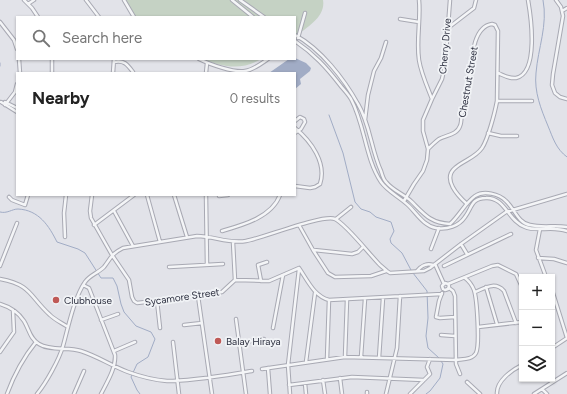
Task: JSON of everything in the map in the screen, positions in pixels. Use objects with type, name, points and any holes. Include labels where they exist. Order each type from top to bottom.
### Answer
[{"type":"street","points":[[24,0],[37,16]]},
{"type":"street","points":[[28,4],[34,0]]},
{"type":"street","points":[[86,0],[99,16]]},
{"type":"street","points":[[124,0],[133,16]]},
{"type":"street","points":[[232,0],[252,16]]},
{"type":"street","points":[[240,0],[263,16]]},
{"type":"street","points":[[419,0],[419,60],[432,99]]},
{"type":"street","name":"Cherry Drive","points":[[404,201],[423,171],[427,160],[428,149],[422,126],[423,120],[442,79],[445,66],[450,0]]},
{"type":"street","points":[[448,28],[474,8],[476,0]]},
{"type":"street","points":[[498,73],[511,78],[521,76],[527,67],[532,42],[532,25],[528,0]]},
{"type":"street","points":[[556,0],[562,11],[562,20],[552,85],[555,92],[560,97],[567,99]]},
{"type":"street","points":[[562,11],[567,8]]},
{"type":"street","points":[[296,40],[305,13]]},
{"type":"street","points":[[400,19],[419,22]]},
{"type":"street","points":[[0,22],[14,40],[16,46]]},
{"type":"street","name":"Chestnut Street","points":[[428,149],[438,139],[456,132],[461,126],[462,110],[469,84],[475,43],[486,26],[492,24],[495,25],[498,31],[497,101],[488,133],[482,148],[475,156],[455,168],[450,178],[454,191],[470,207]]},
{"type":"street","points":[[298,37],[319,53],[346,85],[359,105],[375,157],[385,181],[396,191],[407,197],[430,219],[440,224],[450,224],[458,217],[466,204],[476,195],[484,193],[494,194],[506,201],[512,210],[528,225],[567,227]]},
{"type":"street","points":[[296,42],[317,57],[334,76],[350,98],[361,123],[367,147],[381,181],[388,190],[404,201],[421,220],[435,228],[450,228],[457,225],[465,217],[475,200],[493,198],[501,203],[506,212],[516,222],[526,228],[567,231]]},
{"type":"street","points":[[365,121],[368,95],[374,71],[381,58],[386,42]]},
{"type":"street","points":[[19,60],[20,72]]},
{"type":"street","points":[[52,60],[52,72]]},
{"type":"street","points":[[113,72],[114,60],[124,62],[132,72]]},
{"type":"street","points":[[201,60],[207,63],[244,72],[260,65],[267,60]]},
{"type":"street","points":[[206,72],[207,63]]},
{"type":"street","points":[[5,104],[15,92],[16,88]]},
{"type":"street","points":[[497,101],[532,101]]},
{"type":"street","points":[[0,102],[16,108]]},
{"type":"street","points":[[5,104],[16,111]]},
{"type":"street","points":[[296,120],[300,117],[304,119],[305,122],[303,127],[296,132]]},
{"type":"street","points":[[361,123],[365,121]]},
{"type":"street","points":[[296,129],[312,144],[320,163],[322,175],[320,184],[316,187],[296,186]]},
{"type":"street","points":[[488,133],[501,136],[516,136]]},
{"type":"street","points":[[37,394],[44,386],[63,348],[68,327],[83,285],[92,275],[103,267],[112,255],[123,248],[187,237],[207,236],[233,242],[253,239],[326,218],[336,219],[343,224],[387,271],[394,273],[424,271],[506,212],[567,194]]},
{"type":"street","points":[[10,197],[12,200],[25,205],[28,196]]},
{"type":"street","points":[[65,237],[64,213],[66,196]]},
{"type":"street","name":"Sycamore Street","points":[[92,196],[90,211],[94,225],[129,280],[134,301],[157,301],[222,292],[235,280]]},
{"type":"street","points":[[94,225],[133,196]]},
{"type":"street","points":[[147,196],[160,242]]},
{"type":"street","points":[[174,196],[187,237]]},
{"type":"street","points":[[206,196],[207,265]]},
{"type":"street","points":[[222,231],[266,214],[279,196]]},
{"type":"street","points":[[336,219],[351,207]]},
{"type":"street","points":[[114,211],[133,246]]},
{"type":"street","points":[[0,266],[17,223]]},
{"type":"street","points":[[299,225],[328,273],[335,277],[371,276],[387,271]]},
{"type":"street","points":[[432,249],[439,228]]},
{"type":"street","points":[[540,229],[536,250],[545,274]]},
{"type":"street","points":[[444,266],[511,234]]},
{"type":"street","points":[[233,242],[235,280],[269,281],[299,268]]},
{"type":"street","points":[[461,244],[467,254]]},
{"type":"street","points":[[314,250],[352,254],[358,252],[363,247]]},
{"type":"street","points":[[538,258],[554,259],[567,263]]},
{"type":"street","points":[[261,281],[258,265],[267,262]]},
{"type":"street","points":[[169,267],[223,264]]},
{"type":"street","points":[[416,271],[429,264],[434,265]]},
{"type":"street","points":[[434,265],[444,284],[442,288],[444,290],[439,301],[436,317],[455,317]]},
{"type":"street","points":[[444,284],[448,284],[486,268],[498,265],[516,274],[519,280]]},
{"type":"street","points":[[299,268],[315,292],[321,298],[329,300],[442,294]]},
{"type":"street","points":[[290,394],[288,365],[299,268]]},
{"type":"street","points":[[273,328],[284,274]]},
{"type":"street","points":[[262,369],[327,359],[361,357],[434,360],[466,359],[475,354],[478,346],[478,327],[474,292],[470,283],[465,278]]},
{"type":"street","points":[[0,279],[18,284],[27,289],[49,314],[68,327]]},
{"type":"street","points":[[448,284],[449,288],[454,293],[456,360],[457,368],[460,374]]},
{"type":"street","points":[[83,285],[89,288],[114,350],[116,360],[101,394]]},
{"type":"street","points":[[474,292],[492,285],[496,285],[504,290],[516,323]]},
{"type":"street","points":[[444,290],[449,288]]},
{"type":"street","points":[[486,288],[497,324]]},
{"type":"street","points":[[306,362],[315,292]]},
{"type":"street","points":[[198,296],[212,394]]},
{"type":"street","points":[[386,394],[397,348],[400,296]]},
{"type":"street","points":[[379,358],[383,298]]},
{"type":"street","points":[[361,357],[365,299]]},
{"type":"street","points":[[327,359],[329,300]]},
{"type":"street","points":[[345,358],[347,300]]},
{"type":"street","points":[[555,300],[567,338],[555,346]]},
{"type":"street","points":[[157,301],[160,328]]},
{"type":"street","points":[[0,304],[8,306],[24,321],[30,336],[36,342],[45,346],[82,351],[127,372],[166,381],[252,371]]},
{"type":"street","points":[[0,352],[14,332],[13,310]]},
{"type":"street","points":[[101,320],[118,314]]},
{"type":"street","points":[[236,319],[246,394]]},
{"type":"street","points":[[478,327],[519,322]]},
{"type":"street","points":[[184,325],[202,323]]},
{"type":"street","points":[[441,335],[455,336]]},
{"type":"street","points":[[239,343],[264,339]]},
{"type":"street","points":[[7,394],[20,364],[36,342]]},
{"type":"street","points":[[114,350],[134,342]]},
{"type":"street","points":[[172,342],[180,394]]},
{"type":"street","points":[[410,394],[430,374],[427,367],[430,359]]},
{"type":"street","points":[[497,394],[496,389],[498,385],[519,366]]},
{"type":"street","points":[[268,368],[270,394]]},
{"type":"street","points":[[74,394],[84,371]]},
{"type":"street","points":[[534,394],[567,373]]},
{"type":"street","points":[[289,385],[340,378],[363,377],[424,380]]},
{"type":"street","points":[[340,378],[342,394]]},
{"type":"street","points":[[323,380],[325,394]]},
{"type":"street","points":[[467,382],[480,394]]},
{"type":"street","points":[[305,383],[306,394]]},
{"type":"street","points":[[542,389],[547,394]]},
{"type":"green space","points":[[126,0],[323,0],[322,12],[319,17],[296,36],[296,16],[134,16]]},
{"type":"green space","points":[[205,60],[259,60],[254,63],[239,66],[225,66]]},
{"type":"water","points":[[296,58],[306,63],[311,68],[310,71],[300,79],[301,84],[296,88],[296,72],[270,72],[288,60],[296,60]]},
{"type":"waterway","points":[[543,0],[544,27],[536,73],[537,94],[553,139],[557,147],[567,157]]},
{"type":"waterway","points":[[329,115],[343,153],[355,202],[361,209],[370,212],[376,217],[391,222],[394,231],[390,239],[391,243],[402,253],[411,270]]},
{"type":"waterway","points":[[0,212],[18,209],[32,212],[47,225],[57,242],[85,253],[101,278],[113,278],[117,286],[124,312],[136,326],[151,332],[155,339],[148,357],[137,364],[131,377],[140,394]]},
{"type":"waterway","points":[[413,273],[427,291],[428,318],[426,336],[428,348],[443,364],[440,378],[426,394]]},
{"type":"place","name":"Clubhouse","points":[[56,300]]},
{"type":"place","name":"Balay Hiraya","points":[[218,341]]}]
